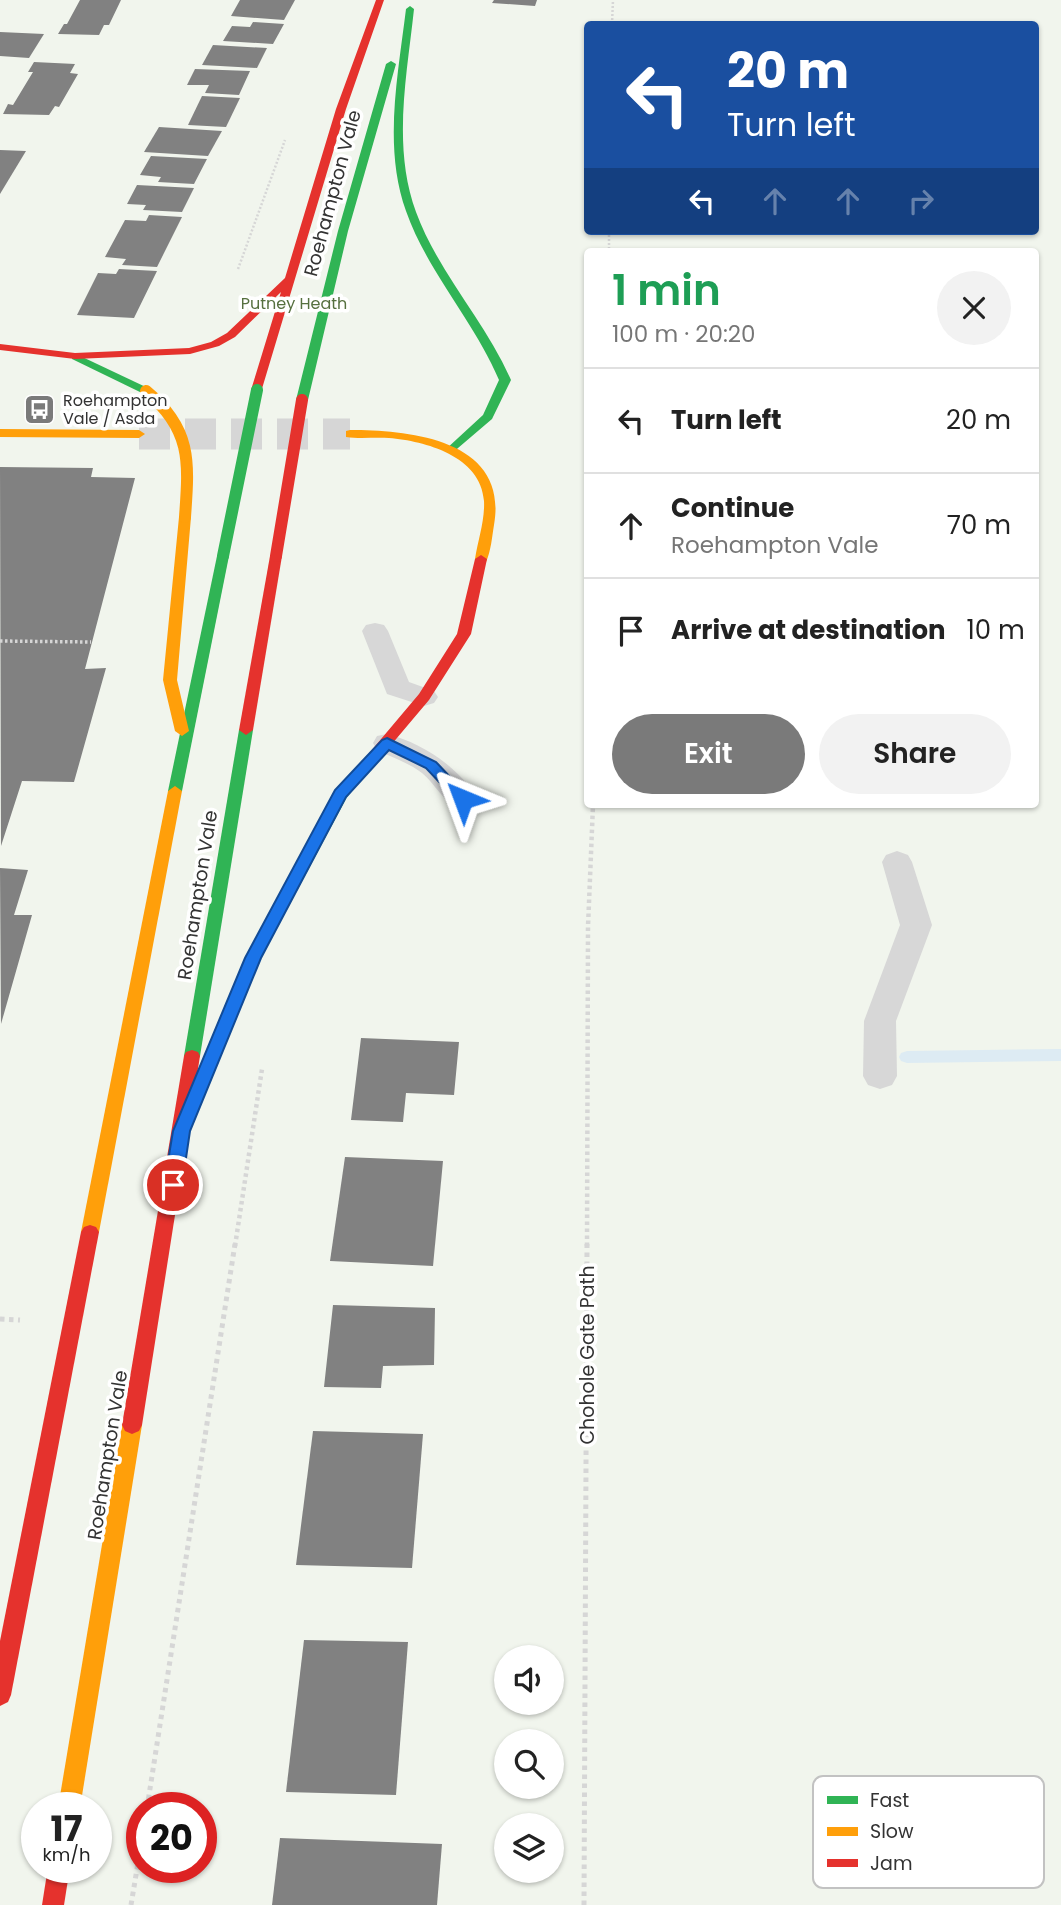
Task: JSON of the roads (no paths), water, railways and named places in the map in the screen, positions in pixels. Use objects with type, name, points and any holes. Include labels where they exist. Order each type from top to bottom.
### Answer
[{"type":"highway","name":"Roehampton Vale","points":[[0,1695],[184,744],[257,390],[341,109],[380,0]]},
{"type":"highway","name":"Roehampton Vale","points":[[72,1792],[182,1131],[215,910],[302,400],[337,248],[366,139],[411,5]]},
{"type":"highway","points":[[411,5],[400,149],[402,182],[410,210],[426,242],[496,351],[505,380],[488,417],[451,450]]},
{"type":"highway","points":[[0,347],[75,356],[121,352],[174,353],[215,344],[231,335],[289,277]]},
{"type":"highway","points":[[75,356],[146,391],[169,409],[181,427],[187,448],[186,517],[170,680],[184,744]]},
{"type":"highway","points":[[0,433],[139,434]]},
{"type":"highway","points":[[182,1131],[253,958],[304,861],[341,794],[424,697],[464,634],[478,580],[491,497],[480,470],[469,459],[451,450],[418,439],[381,433],[350,433]]},
{"type":"highway","points":[[52,1905],[56,1883]]},
{"type":"lane","points":[[376,631],[397,688],[424,697]]},
{"type":"lane","points":[[387,743],[431,765],[463,799]]},
{"type":"lane","points":[[880,1076],[880,1021],[916,925],[897,862]]},
{"type":"waterway","points":[[907,1057],[1061,1055]]},
{"type":"tunnel","points":[[139,434],[350,434]]},
{"type":"place","name":"Roehampton Vale / Asda","points":[[40,409]]},
{"type":"park label","name":"Putney Heath","points":[[294,303]]}]
